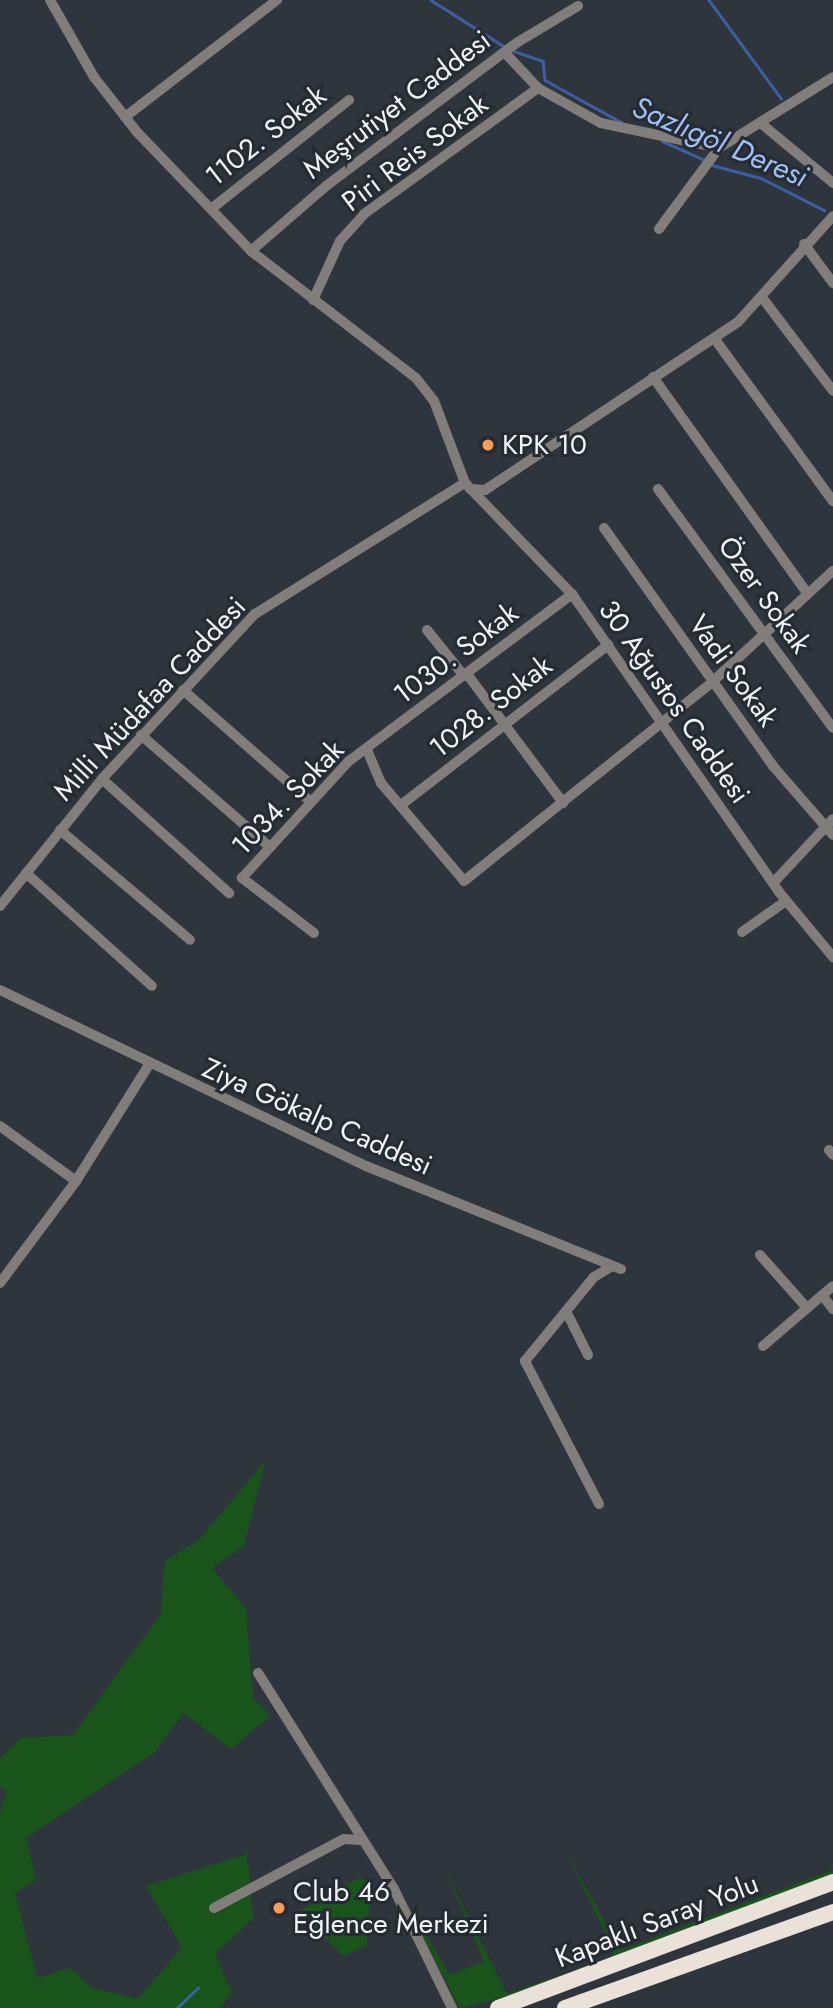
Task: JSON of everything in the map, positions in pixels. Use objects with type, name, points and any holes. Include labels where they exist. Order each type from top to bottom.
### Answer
[{"type":"highway","name":"Kapaklı Saray Yolu","points":[[498,2008],[833,1882]]},
{"type":"highway","name":"Kapaklı Saray Yolu","points":[[565,2008],[833,1912]]},
{"type":"street","points":[[50,0],[125,117],[251,251],[313,300],[367,334],[416,378],[434,401],[467,486]]},
{"type":"street","points":[[125,117],[277,0]]},
{"type":"street","name":"Meşrutiyet Caddesi","points":[[251,251],[326,186],[505,53],[578,6]]},
{"type":"street","points":[[505,53],[538,88],[601,122],[719,148]]},
{"type":"street","points":[[659,229],[719,148],[763,125],[833,77]]},
{"type":"street","name":"Piri Reis Sokak","points":[[313,300],[340,241],[364,214],[538,88]]},
{"type":"street","name":"1102. Sokak","points":[[211,209],[349,100]]},
{"type":"street","points":[[763,125],[833,183]]},
{"type":"street","name":"Milli Müdafaa Caddesi","points":[[0,906],[102,779],[255,614],[467,486],[485,490],[714,338],[764,300],[804,244],[833,216]]},
{"type":"street","points":[[804,244],[833,283]]},
{"type":"street","points":[[764,300],[833,391]]},
{"type":"street","points":[[714,338],[833,501]]},
{"type":"street","points":[[653,377],[807,593]]},
{"type":"street","name":"30 Ağustos Caddesi","points":[[467,486],[572,594],[786,901],[833,957]]},
{"type":"street","name":"Özer Sokak","points":[[658,489],[833,728]]},
{"type":"street","name":"Vadi Sokak","points":[[604,528],[712,683],[830,827]]},
{"type":"street","points":[[367,750],[382,783],[464,881],[712,683],[833,571]]},
{"type":"street","name":"1030. Sokak","points":[[367,750],[572,594]]},
{"type":"street","points":[[427,631],[505,723],[563,803]]},
{"type":"street","name":"1028. Sokak","points":[[401,805],[608,645]]},
{"type":"street","points":[[183,690],[310,801]]},
{"type":"street","points":[[141,735],[270,847]]},
{"type":"street","name":"1034. Sokak","points":[[314,933],[242,878],[310,801],[367,750]]},
{"type":"street","points":[[102,779],[229,893]]},
{"type":"street","points":[[775,882],[830,827]]},
{"type":"street","points":[[60,830],[190,940]]},
{"type":"street","points":[[26,873],[152,986]]},
{"type":"street","points":[[742,932],[786,901]]},
{"type":"street","name":"Ziya Gökalp Caddesi","points":[[0,990],[148,1066],[403,1182],[617,1268],[594,1277],[567,1313]]},
{"type":"street","points":[[0,1283],[76,1181],[148,1066]]},
{"type":"street","points":[[0,1126],[76,1181]]},
{"type":"street","points":[[760,1255],[807,1308]]},
{"type":"street","points":[[764,1346],[833,1286]]},
{"type":"street","points":[[821,1295],[833,1309]]},
{"type":"street","points":[[588,1355],[567,1313],[525,1362],[599,1504]]},
{"type":"street","points":[[258,1673],[393,1887],[452,2008]]},
{"type":"street","points":[[214,1908],[344,1839],[361,1840]]},
{"type":"green space","points":[[265,1461],[244,1546],[212,1568],[246,1609],[253,1698],[270,1715],[232,1749],[183,1713],[155,1752],[26,1838],[36,1880],[15,1893],[37,1978],[70,1968],[92,1988],[138,1999],[182,1947],[146,1886],[247,1854],[253,1918],[215,1954],[232,1993],[220,2008],[0,2008],[0,1812],[7,1791],[0,1788],[0,1759],[20,1738],[73,1735],[161,1614],[165,1561],[199,1540]]},
{"type":"green space","points":[[563,1847],[621,1950],[833,1870],[833,1879],[534,1989],[460,2008],[398,1889],[450,1975],[484,1961],[444,1868],[507,1994],[610,1958],[614,1950]]},
{"type":"green space","points":[[358,1878],[371,1882],[367,1945],[344,1956],[297,1912]]},
{"type":"waterway","name":"Sazlıgöl Deresi","points":[[431,0],[505,47]]},
{"type":"waterway","points":[[709,0],[781,98]]},
{"type":"waterway","name":"Sazlıgöl Deresi","points":[[514,51],[543,61],[545,80],[621,122]]},
{"type":"waterway","name":"Sazlıgöl Deresi","points":[[662,141],[707,161]]},
{"type":"waterway","name":"Sazlıgöl Deresi","points":[[712,165],[761,178],[824,210]]},
{"type":"waterway","points":[[177,2008],[198,1988]]},
{"type":"place","name":"KPK 10","points":[[488,445]]},
{"type":"place","name":"Club 46 Eğlence Merkezi","points":[[279,1908]]}]
